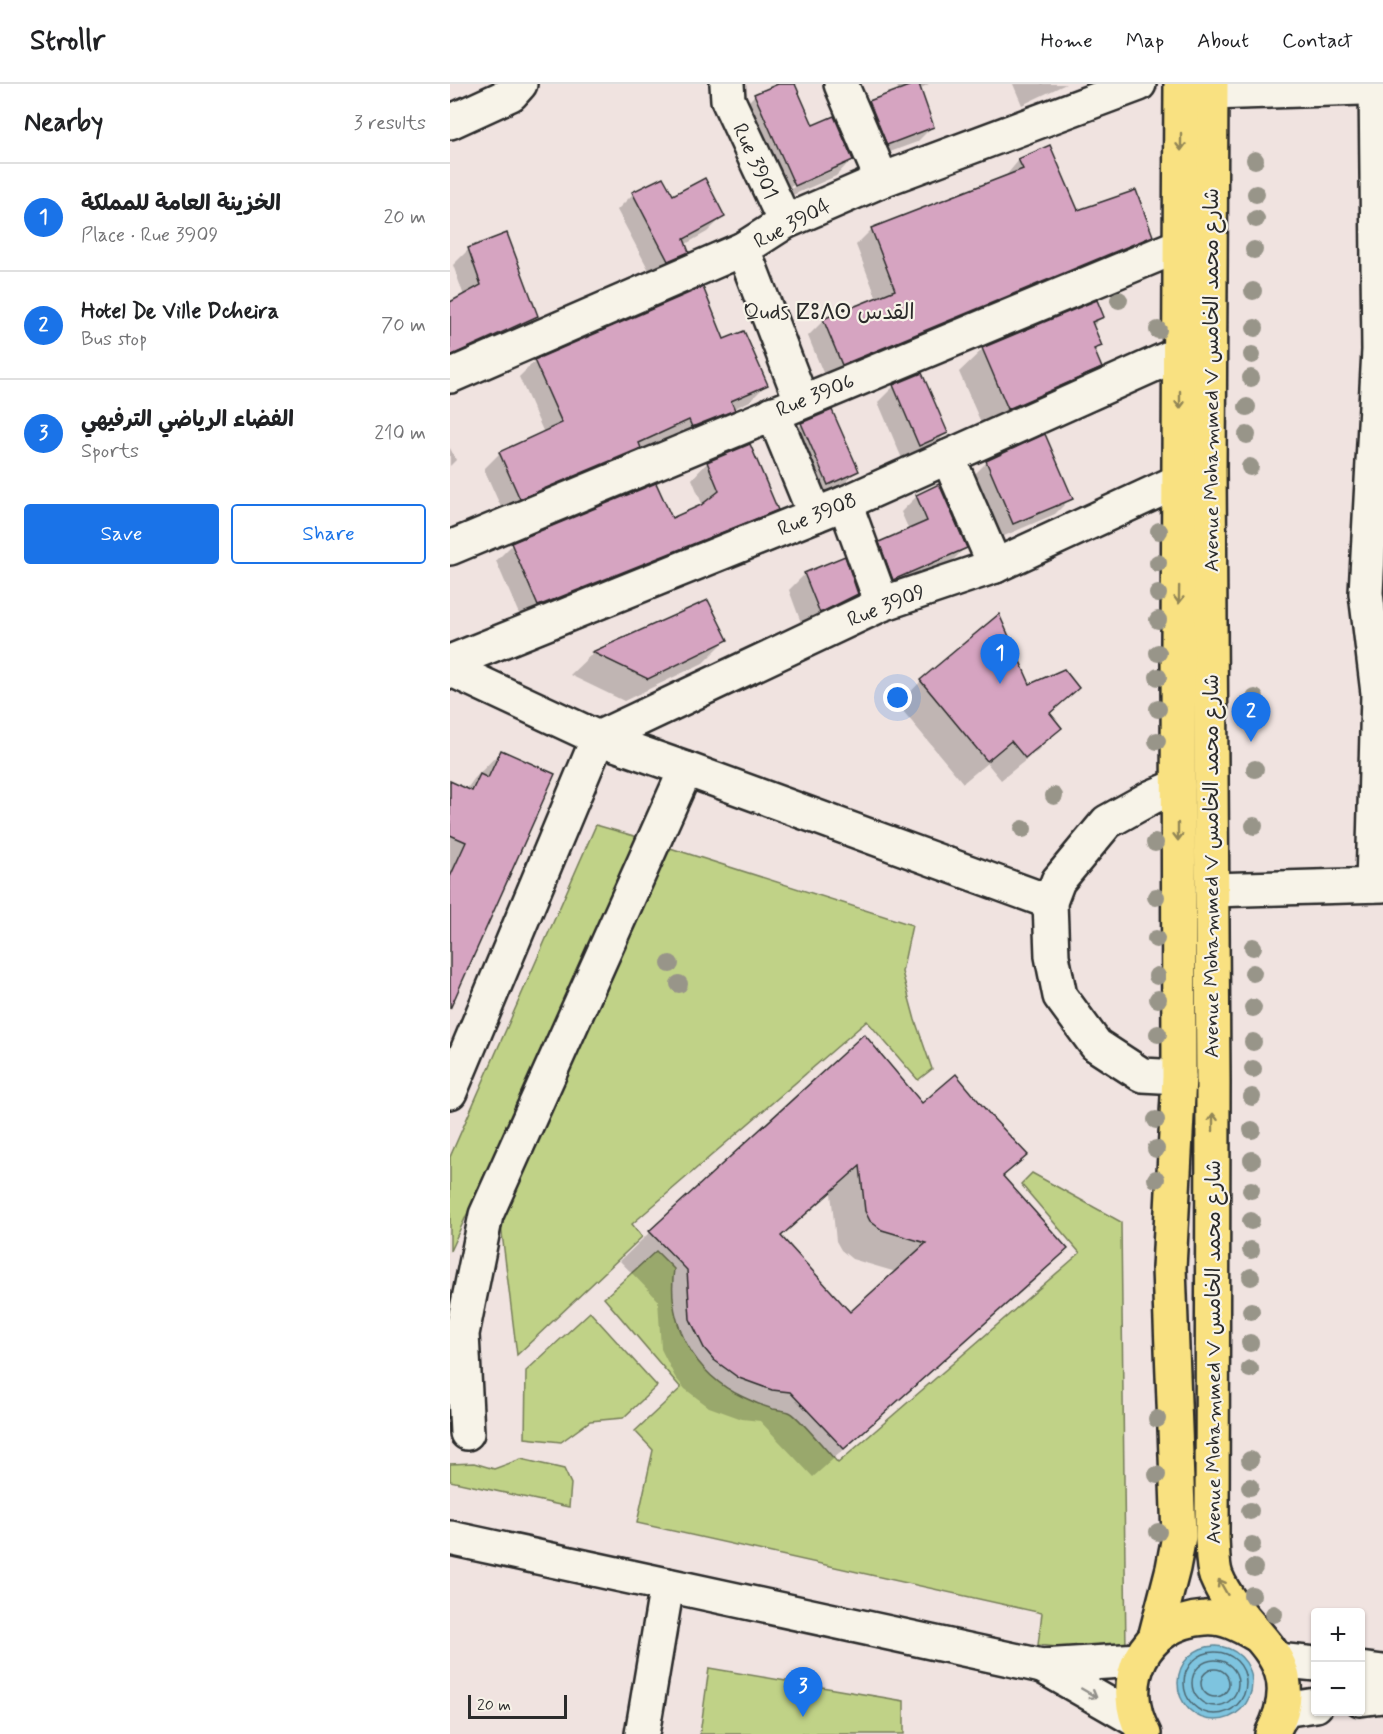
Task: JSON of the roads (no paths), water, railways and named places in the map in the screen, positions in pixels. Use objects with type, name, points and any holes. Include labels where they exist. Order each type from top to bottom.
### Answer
[{"type":"main road","name":"Avenue Mohammed V شارع محمد الخامس","points":[[1140,1727],[1133,1708],[1132,1684],[1147,1649],[1173,1568],[1179,1536],[1169,1268],[1179,1077],[1180,245],[1201,87]]},
{"type":"main road","name":"Avenue Mohammed V شارع محمد الخامس","points":[[1201,87],[1209,470],[1212,890],[1212,1539],[1216,1574],[1227,1594],[1267,1647]]},
{"type":"main road","points":[[1147,1649],[1178,1623],[1206,1617],[1233,1621],[1267,1647],[1284,1688],[1284,1702],[1276,1725]]},
{"type":"street","points":[[450,122],[512,94],[520,84]]},
{"type":"street","points":[[841,84],[882,180]]},
{"type":"street","name":"Rue 3904","points":[[450,376],[743,249],[785,222],[882,180],[1139,84]]},
{"type":"street","points":[[1201,87],[1362,88],[1376,84],[1379,350],[1366,593],[1378,693],[1380,741],[1378,885],[1212,890]]},
{"type":"street","name":"Rue 3901","points":[[727,92],[785,222]]},
{"type":"street","name":"Rue 3906","points":[[450,548],[787,406],[1180,245]]},
{"type":"street","points":[[743,249],[815,515]]},
{"type":"street","name":"Rue 3908","points":[[450,662],[845,503],[1180,354]]},
{"type":"street","points":[[948,457],[995,566]]},
{"type":"street","name":"Rue 3909","points":[[598,738],[882,604],[995,566],[1179,481]]},
{"type":"street","points":[[845,503],[882,604]]},
{"type":"street","points":[[450,669],[598,738],[1050,902]]},
{"type":"street","points":[[450,1092],[598,738]]},
{"type":"street","points":[[467,1433],[462,1334],[486,1215],[687,769]]},
{"type":"street","points":[[1178,786],[1152,796],[1107,822],[1058,881],[1050,902],[1052,956],[1060,996],[1090,1037],[1096,1045],[1142,1075],[1179,1077]]},
{"type":"street","points":[[450,1538],[1042,1666],[1140,1727]]},
{"type":"street","points":[[642,1734],[667,1585]]},
{"type":"street","points":[[1267,1647],[1311,1662]]},
{"type":"street","points":[[1042,1666],[1147,1649]]},
{"type":"street","points":[[1365,1670],[1383,1672]]},
{"type":"street","points":[[1365,1698],[1383,1696]]},
{"type":"street","points":[[1276,1725],[1283,1710],[1311,1706]]},
{"type":"water","points":[[1215,1646],[1229,1649],[1241,1657],[1249,1669],[1252,1683],[1249,1697],[1241,1709],[1229,1717],[1215,1720],[1201,1717],[1189,1709],[1181,1697],[1178,1683],[1181,1669],[1189,1657],[1201,1649]]},
{"type":"place","name":"الخزينة العامة للمملكة","points":[[1000,684]]},
{"type":"place","name":"Hotel De Ville Dcheira","points":[[1251,742]]},
{"type":"place","name":"الفضاء الرياضي الترفيهي","points":[[803,1717]]},
{"type":"district","name":"Quds ⵇⵓⴷⵙ القدس","points":[[829,311]]}]
